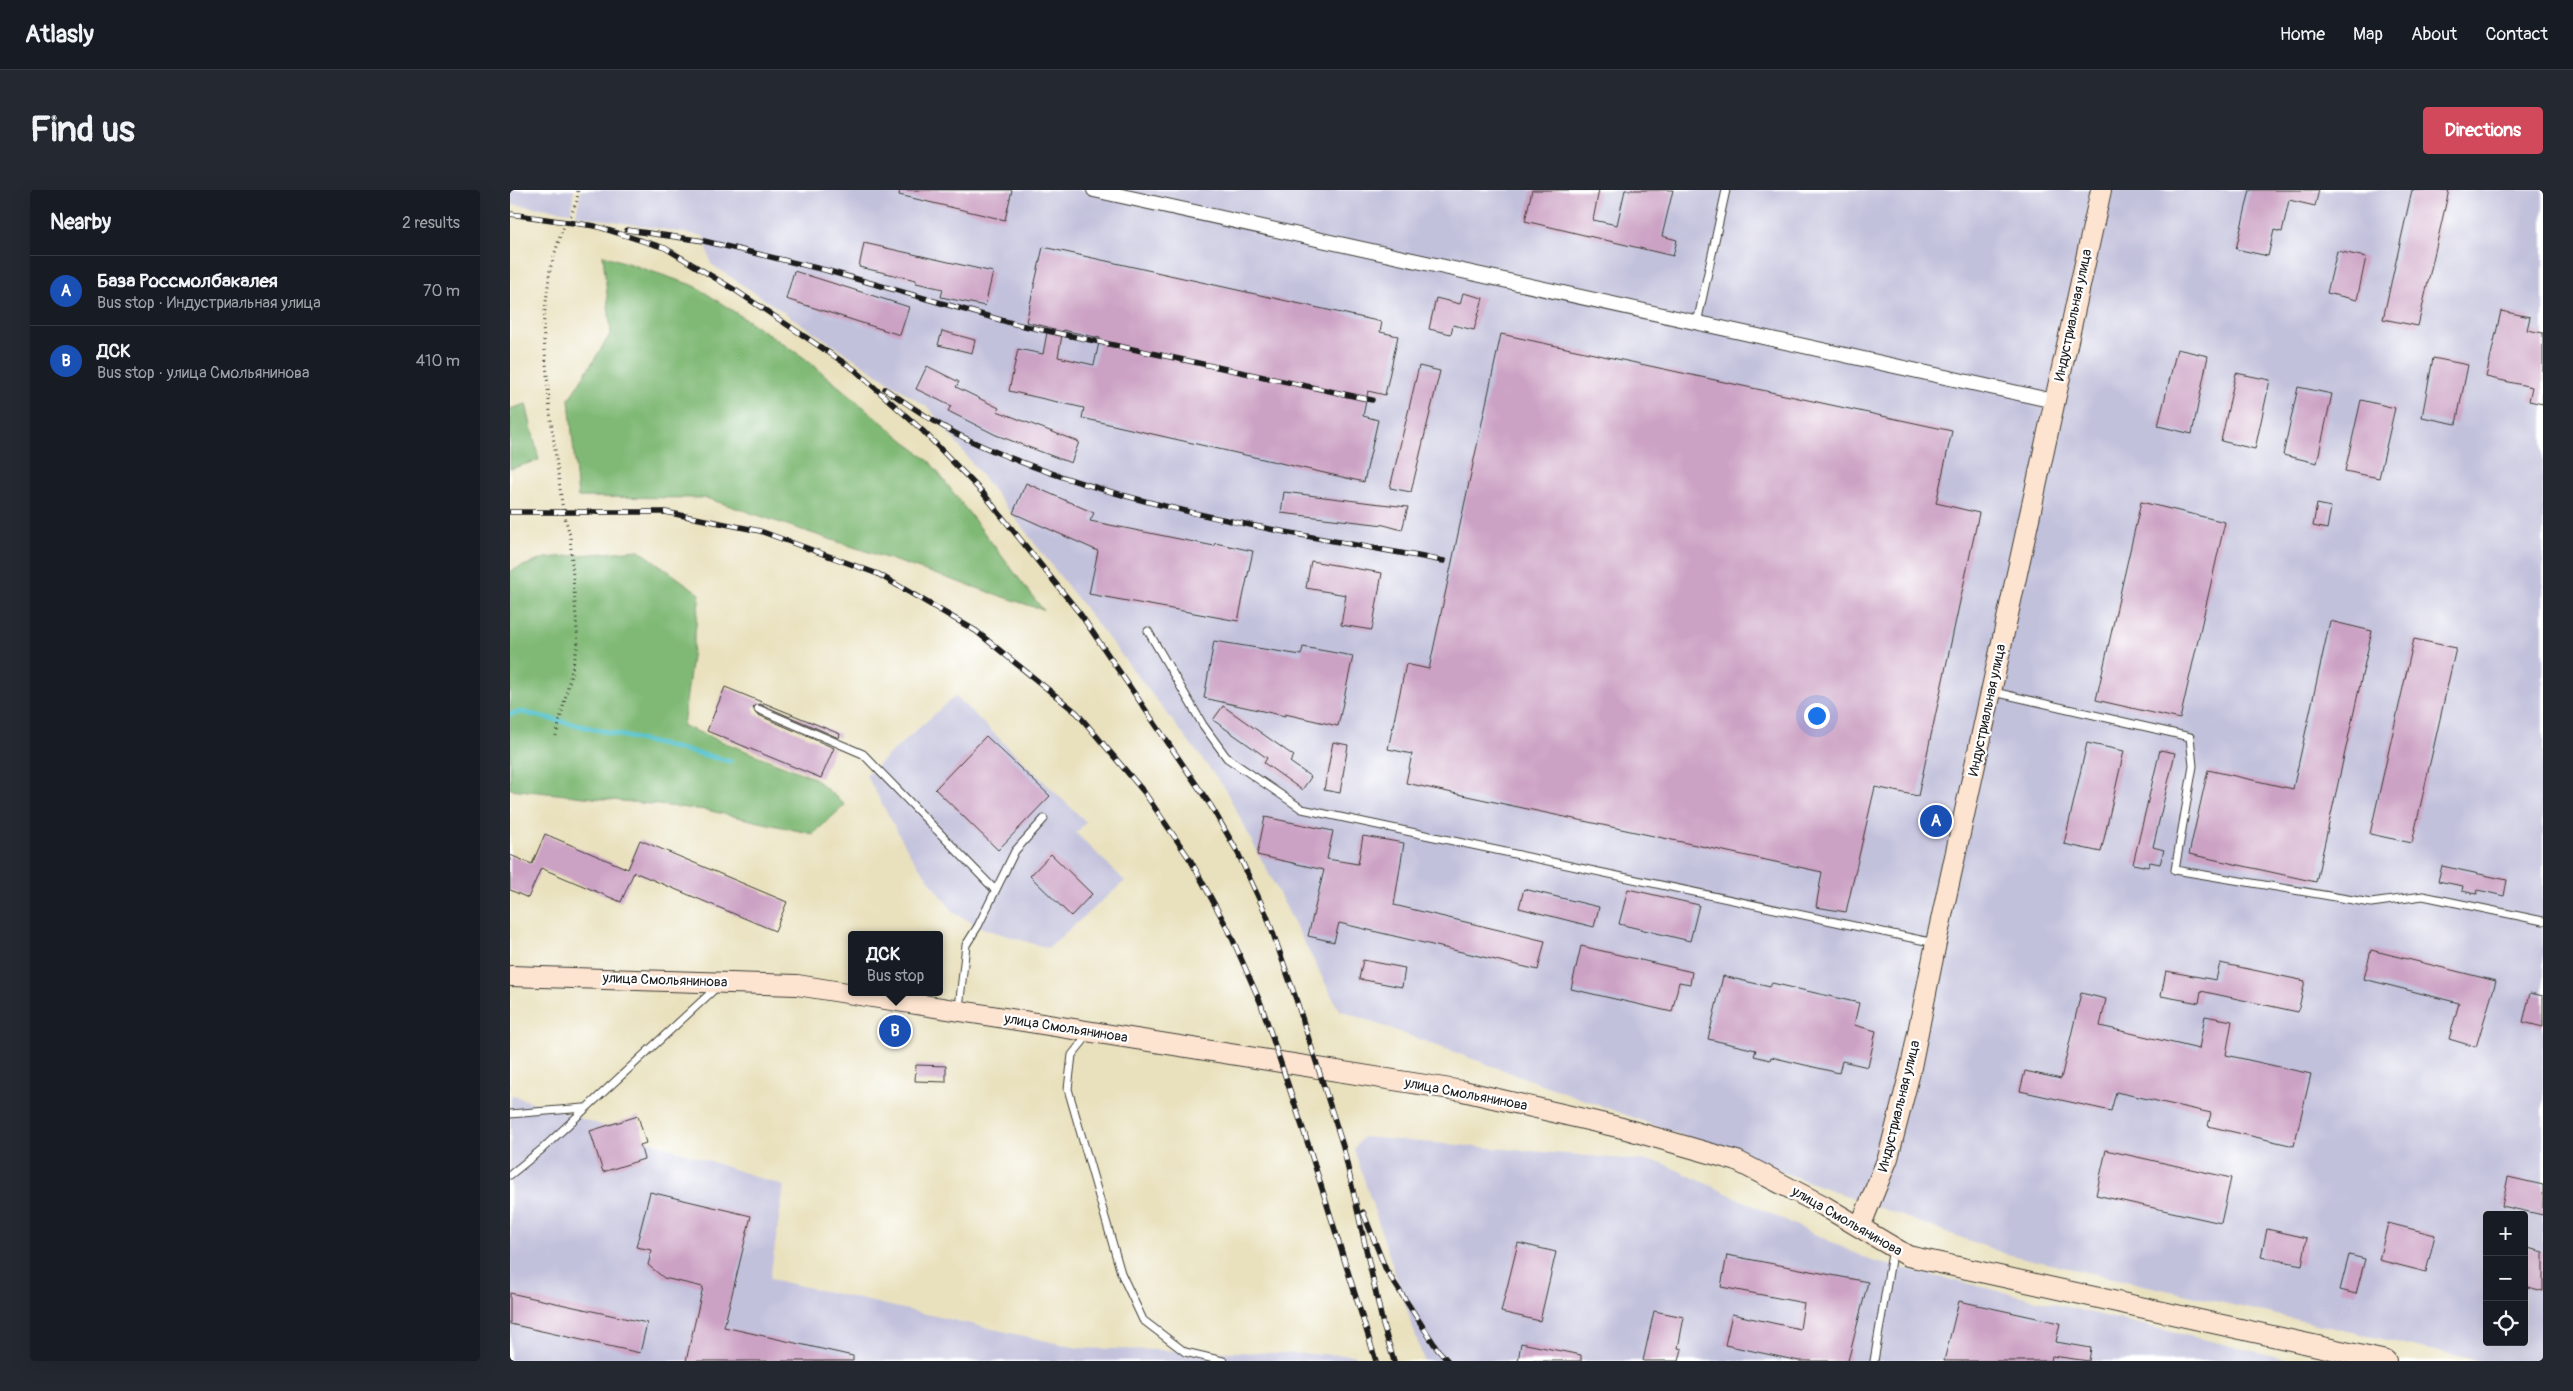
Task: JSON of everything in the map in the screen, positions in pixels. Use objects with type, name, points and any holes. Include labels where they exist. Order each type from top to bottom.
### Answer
[{"type":"street","points":[[1094,190],[2054,402]]},
{"type":"street","name":"Индустриальная улица","points":[[1860,1227],[1888,1158],[1910,1072],[1936,943],[2101,190]]},
{"type":"street","name":"улица Смольянинова","points":[[510,976],[797,985],[848,993]]},
{"type":"street","name":"улица Смольянинова","points":[[866,996],[1463,1091],[1622,1128],[1737,1161],[1860,1227],[1908,1256],[2386,1361]]},
{"type":"lane","points":[[1698,323],[1726,190]]},
{"type":"lane","points":[[1148,631],[1203,725],[1227,758],[1302,809],[1936,943]]},
{"type":"lane","points":[[1991,691],[2190,737],[2193,766],[2175,870],[2371,903],[2423,896],[2543,922]]},
{"type":"lane","points":[[758,709],[864,754],[995,890]]},
{"type":"lane","points":[[959,1011],[966,945],[1015,851],[1044,819]]},
{"type":"lane","points":[[510,1175],[541,1150],[584,1108],[723,982]]},
{"type":"lane","points":[[1090,1032],[1072,1055],[1068,1089],[1121,1273],[1143,1320],[1186,1352],[1223,1361]]},
{"type":"lane","points":[[510,1114],[584,1108]]},
{"type":"lane","points":[[1874,1361],[1893,1248]]},
{"type":"path","points":[[556,736],[578,645],[570,535],[563,511],[543,327],[550,269],[562,230],[568,222],[577,201],[578,190]]},
{"type":"shaded area","points":[[510,190],[574,190],[571,212],[510,204]]},
{"type":"shaded area","points":[[581,190],[2543,190],[2543,1361],[2480,1361],[2006,1254],[1339,1010],[1224,787],[930,409],[711,264],[704,236],[576,215]]},
{"type":"shaded area","points":[[955,696],[1086,822],[1076,833],[1125,881],[1048,948],[985,929],[954,913],[911,856],[866,775]]},
{"type":"shaded area","points":[[511,1095],[784,1186],[770,1279],[1078,1348],[1355,1355],[1357,1361],[510,1361]]},
{"type":"shaded area","points":[[1363,1137],[1660,1162],[1872,1261],[2295,1361],[1424,1361],[1354,1149]]},
{"type":"green space","points":[[603,255],[695,286],[803,357],[930,462],[1043,610],[706,498],[578,497],[569,399],[611,333]]},
{"type":"green space","points":[[526,404],[539,460],[510,469],[510,409]]},
{"type":"green space","points":[[639,550],[700,594],[683,726],[814,778],[845,805],[813,834],[706,810],[510,789],[510,571],[545,558]]},
{"type":"building","points":[[900,190],[1012,190],[1005,220],[899,195]]},
{"type":"building","points":[[1532,190],[1599,190],[1593,220],[1617,225],[1625,190],[1673,190],[1662,236],[1677,240],[1673,256],[1525,221]]},
{"type":"building","points":[[2250,190],[2319,190],[2315,206],[2289,200],[2282,232],[2274,230],[2268,256],[2236,249]]},
{"type":"building","points":[[2412,190],[2449,190],[2418,326],[2383,319]]},
{"type":"building","points":[[864,243],[993,272],[985,306],[941,297],[943,289],[916,283],[916,280],[859,267]]},
{"type":"building","points":[[1043,247],[1382,322],[1380,332],[1398,336],[1385,395],[1368,391],[1363,416],[1378,420],[1364,482],[1082,418],[1084,408],[1009,391],[1018,349],[1043,354],[1048,327],[1026,322]],"holes":[[[1063,330],[1100,338],[1094,365],[1058,357]]]},
{"type":"building","points":[[2337,251],[2366,257],[2357,300],[2327,293]]},
{"type":"building","points":[[794,271],[909,307],[900,335],[786,299]]},
{"type":"building","points":[[1463,293],[1483,298],[1474,330],[1453,325],[1451,334],[1429,329],[1436,298],[1460,304]]},
{"type":"building","points":[[2501,311],[2530,317],[2527,330],[2543,333],[2543,404],[2529,401],[2532,387],[2486,377]]},
{"type":"building","points":[[942,331],[975,340],[972,353],[938,345]]},
{"type":"building","points":[[1501,334],[1952,431],[1936,503],[1979,513],[1918,796],[1875,787],[1846,912],[1816,907],[1822,872],[1406,783],[1412,754],[1388,749],[1406,664],[1429,669]]},
{"type":"building","points":[[2177,349],[2208,356],[2192,434],[2158,426]]},
{"type":"building","points":[[2433,358],[2468,365],[2456,424],[2422,417]]},
{"type":"building","points":[[927,366],[959,382],[956,387],[999,408],[997,411],[1079,442],[1071,463],[996,435],[948,411],[951,406],[916,389]]},
{"type":"building","points":[[1419,366],[1440,371],[1411,492],[1390,488]]},
{"type":"building","points":[[2236,373],[2270,380],[2255,449],[2221,441]]},
{"type":"building","points":[[2298,387],[2332,394],[2317,463],[2283,455]]},
{"type":"building","points":[[2361,400],[2395,408],[2379,478],[2345,471]]},
{"type":"building","points":[[1026,483],[1094,513],[1090,521],[1214,546],[1215,543],[1253,551],[1238,621],[1089,594],[1098,551],[1013,513]]},
{"type":"building","points":[[1284,492],[1408,507],[1402,530],[1384,525],[1281,513]]},
{"type":"building","points":[[2141,502],[2225,522],[2180,719],[2096,700]]},
{"type":"building","points":[[2317,504],[2331,507],[2327,529],[2313,526]]},
{"type":"building","points":[[1311,561],[1382,573],[1372,630],[1341,625],[1346,595],[1306,588]]},
{"type":"building","points":[[2330,621],[2372,631],[2316,882],[2189,854],[2208,770],[2293,789]]},
{"type":"building","points":[[2414,639],[2456,648],[2412,843],[2370,834]]},
{"type":"building","points":[[1214,641],[1301,655],[1303,647],[1353,656],[1338,726],[1204,698]]},
{"type":"building","points":[[725,687],[840,734],[839,738],[760,704],[753,707],[756,714],[834,748],[821,778],[707,731]]},
{"type":"building","points":[[1223,706],[1294,756],[1290,762],[1311,777],[1302,790],[1264,763],[1267,758],[1213,720]]},
{"type":"building","points":[[986,736],[1050,796],[998,850],[935,789]]},
{"type":"building","points":[[1333,742],[1348,745],[1340,793],[1324,790]]},
{"type":"building","points":[[2087,743],[2124,751],[2101,852],[2064,844]]},
{"type":"building","points":[[2160,750],[2175,753],[2153,847],[2164,850],[2160,864],[2150,862],[2148,867],[2133,864]]},
{"type":"building","points":[[1265,817],[1333,831],[1327,859],[1358,864],[1363,836],[1404,843],[1394,905],[1545,941],[1538,970],[1339,923],[1334,942],[1308,936],[1324,870],[1257,855]]},
{"type":"building","points":[[545,834],[628,869],[640,840],[787,902],[775,931],[634,872],[621,902],[541,868],[528,898],[510,890],[510,855],[532,864]]},
{"type":"building","points":[[1051,854],[1092,894],[1071,916],[1030,876]]},
{"type":"building","points":[[2442,866],[2507,880],[2504,896],[2478,890],[2477,894],[2462,891],[2463,886],[2438,881]]},
{"type":"building","points":[[1524,889],[1599,907],[1594,927],[1519,908]]},
{"type":"building","points":[[1628,889],[1699,905],[1690,941],[1619,924]]},
{"type":"building","points":[[1581,946],[1692,972],[1690,984],[1679,982],[1672,1012],[1571,989]]},
{"type":"building","points":[[2371,950],[2496,981],[2476,1047],[2449,1039],[2459,1003],[2364,979]]},
{"type":"building","points":[[1363,960],[1405,968],[1402,987],[1359,979]]},
{"type":"building","points":[[2220,963],[2305,981],[2298,1012],[2201,991],[2199,1003],[2161,996],[2166,971],[2216,980]]},
{"type":"building","points":[[1723,976],[1770,987],[1772,983],[1859,1003],[1854,1025],[1876,1031],[1868,1067],[1842,1061],[1839,1073],[1771,1057],[1770,1060],[1754,1056],[1756,1050],[1708,1039]]},
{"type":"building","points":[[2081,993],[2106,999],[2100,1026],[2199,1049],[2205,1016],[2232,1021],[2226,1055],[2311,1074],[2294,1146],[2208,1126],[2211,1113],[2116,1092],[2111,1111],[2020,1091],[2025,1071],[2061,1079]]},
{"type":"building","points":[[2530,993],[2543,996],[2543,1027],[2523,1022]]},
{"type":"building","points":[[916,1065],[946,1066],[946,1082],[915,1081]]},
{"type":"building","points":[[638,1116],[646,1143],[640,1145],[644,1159],[603,1172],[590,1131]]},
{"type":"building","points":[[2106,1150],[2231,1178],[2221,1223],[2096,1195]]},
{"type":"building","points":[[2508,1177],[2543,1185],[2543,1215],[2502,1206]]},
{"type":"building","points":[[650,1192],[751,1216],[724,1327],[853,1356],[853,1361],[686,1361],[703,1287],[664,1278],[648,1265],[652,1250],[636,1247]]},
{"type":"building","points":[[2388,1223],[2435,1235],[2426,1272],[2379,1260]]},
{"type":"building","points":[[2267,1229],[2307,1238],[2302,1265],[2261,1257]]},
{"type":"building","points":[[1518,1243],[1556,1252],[1540,1321],[1501,1312]]},
{"type":"building","points":[[2528,1248],[2543,1252],[2543,1291],[2528,1287]]},
{"type":"building","points":[[1727,1255],[1868,1282],[1848,1361],[1799,1361],[1725,1345],[1732,1314],[1800,1329],[1804,1303],[1721,1287]]},
{"type":"building","points":[[2349,1255],[2365,1259],[2356,1294],[2340,1290]]},
{"type":"building","points":[[510,1293],[647,1323],[640,1353],[510,1324]]},
{"type":"building","points":[[1959,1301],[2060,1323],[2056,1342],[2091,1348],[2089,1361],[2052,1356],[2051,1361],[1944,1361]]},
{"type":"building","points":[[1654,1311],[1684,1317],[1678,1348],[1682,1349],[1679,1361],[1643,1361]]},
{"type":"building","points":[[1521,1343],[1581,1355],[1581,1361],[1518,1361]]},
{"type":"waterway","points":[[510,714],[522,712],[730,761]]},
{"type":"railway","points":[[510,214],[595,226],[665,248],[735,290],[855,370],[923,431],[983,493],[1081,615],[1211,806],[1237,851],[1267,916],[1343,1146],[1383,1325],[1394,1361]]},
{"type":"railway","points":[[627,230],[704,241],[825,270],[1015,324],[1372,400]]},
{"type":"railway","points":[[885,389],[958,435],[1024,463],[1082,483],[1202,515],[1444,561]]},
{"type":"railway","points":[[510,512],[665,512],[760,531],[878,574],[976,631],[1077,713],[1144,792],[1191,861],[1229,931],[1261,1004],[1308,1144],[1376,1361]]},
{"type":"railway","points":[[1363,1212],[1386,1270],[1438,1350],[1448,1361]]},
{"type":"place","name":"База Россмолбакалея","points":[[1936,821]]},
{"type":"place","name":"ДСК","points":[[895,1031]]}]
